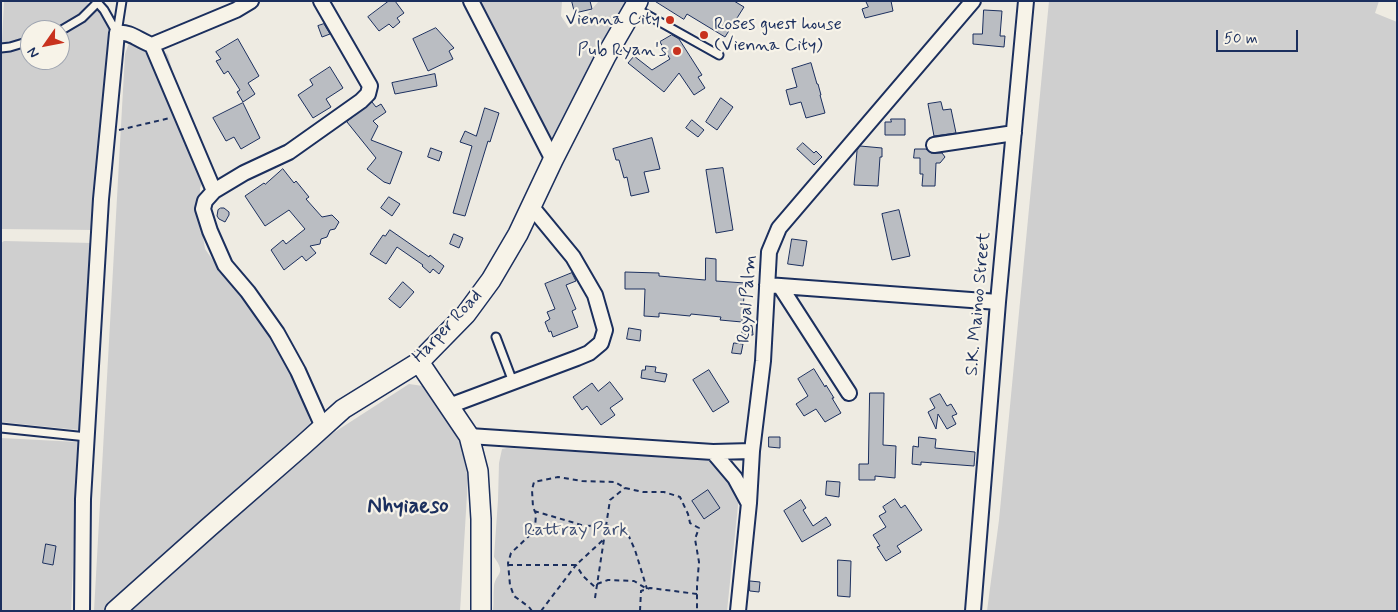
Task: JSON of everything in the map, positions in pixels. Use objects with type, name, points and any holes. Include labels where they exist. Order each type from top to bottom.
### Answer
[{"type":"main road","name":"Harper Road","points":[[116,611],[200,534],[343,409],[419,362],[466,314],[491,280],[518,234],[552,160],[606,56],[636,5]]},
{"type":"main road","points":[[419,362],[469,436],[478,471],[481,519],[480,611]]},
{"type":"street","points":[[82,611],[83,500],[101,199],[116,34],[128,33],[144,42],[152,44],[236,10],[251,1]]},
{"type":"street","points":[[321,1],[370,86],[368,94],[361,102],[289,152],[244,173],[214,191],[204,201],[203,209],[210,231],[225,265],[248,292],[277,333],[298,371],[324,427]]},
{"type":"street","points":[[471,1],[552,160]]},
{"type":"street","name":"Royal Palm","points":[[738,611],[752,452],[774,285],[769,252],[779,228],[973,1]]},
{"type":"street","name":"S.K. Mainoo Street","points":[[973,611],[998,302],[1026,1]]},
{"type":"street","points":[[152,44],[214,191]]},
{"type":"street","points":[[934,145],[1014,133]]},
{"type":"street","points":[[449,406],[589,353],[601,343],[605,330],[595,295],[573,257],[531,206]]},
{"type":"street","points":[[774,285],[998,302]]},
{"type":"street","points":[[774,285],[850,393]]},
{"type":"street","points":[[469,436],[713,452],[752,452]]},
{"type":"street","points":[[713,452],[735,478],[749,503]]},
{"type":"lane","points":[[116,34],[122,1]]},
{"type":"lane","points":[[70,25],[82,18],[97,2],[104,10],[116,34]]},
{"type":"lane","points":[[636,5],[719,55]]},
{"type":"lane","points":[[1,48],[20,44]]},
{"type":"lane","points":[[496,337],[513,382]]},
{"type":"lane","points":[[1,428],[87,437]]},
{"type":"path","points":[[108,132],[182,115]]},
{"type":"path","points":[[532,611],[514,596],[510,585],[508,565],[511,553],[535,528],[536,514],[533,507],[532,490],[534,482],[558,477],[582,481],[615,482],[625,488],[643,492],[664,492],[680,497],[688,514],[690,524],[699,528],[695,539],[699,562],[697,611]]},
{"type":"path","points":[[595,598],[610,500],[625,488]]},
{"type":"path","points":[[534,510],[585,526],[606,525],[627,532],[635,550],[647,589]]},
{"type":"path","points":[[542,611],[576,565],[604,538]]},
{"type":"path","points":[[508,565],[576,565]]},
{"type":"path","points":[[576,565],[582,576],[597,588]]},
{"type":"path","points":[[597,584],[608,580],[634,581],[647,589]]},
{"type":"path","points":[[640,611],[640,591],[650,588],[697,594]]},
{"type":"green space","points":[[4,1],[85,1],[100,13],[113,41],[95,230],[1,229],[1,62]]},
{"type":"green space","points":[[481,1],[562,1],[561,16],[569,28],[585,17],[599,1],[631,1],[551,142]]},
{"type":"green space","points":[[1049,1],[1379,1],[1375,13],[1397,22],[1397,611],[987,611],[999,520]]},
{"type":"green space","points":[[130,40],[154,41],[168,55],[185,117],[207,173],[200,188],[200,217],[205,249],[224,276],[260,318],[283,355],[296,381],[312,427],[106,611],[94,611],[125,54]]},
{"type":"green space","points":[[4,241],[93,243],[79,430],[1,422],[1,243]]},
{"type":"green space","points":[[409,384],[423,386],[432,393],[452,424],[461,447],[468,478],[460,611],[131,611],[327,437]]},
{"type":"green space","points":[[1,438],[78,442],[71,611],[1,611]]},
{"type":"green space","name":"Rattray Park","points":[[502,449],[709,459],[739,496],[727,611],[493,611],[494,586],[500,573],[500,567],[494,557],[499,463]]},
{"type":"building","points":[[389,1],[395,1],[404,13],[397,18],[400,22],[393,28],[389,24],[379,31],[368,17]]},
{"type":"building","points":[[572,1],[590,1],[592,9],[575,13]]},
{"type":"building","points":[[655,1],[734,1],[744,7],[725,37],[687,14],[684,19]]},
{"type":"building","points":[[866,1],[891,1],[893,11],[865,18],[862,9],[868,7]]},
{"type":"building","points":[[984,10],[1002,11],[1000,36],[1005,36],[1004,47],[973,44],[973,34],[982,34]]},
{"type":"building","points":[[324,24],[330,34],[322,37],[318,26]]},
{"type":"building","points":[[436,28],[454,48],[449,51],[453,59],[428,71],[413,39]]},
{"type":"building","points":[[672,35],[679,39],[702,75],[698,77],[705,88],[694,95],[679,73],[664,92],[628,63],[634,56],[652,70],[670,59],[660,42]]},
{"type":"building","points":[[238,39],[259,76],[248,83],[255,94],[243,102],[237,92],[240,90],[228,71],[224,74],[216,61],[221,59],[216,52]]},
{"type":"building","points":[[811,63],[825,113],[806,118],[801,102],[790,105],[786,90],[797,87],[792,69]]},
{"type":"building","points":[[330,67],[343,88],[326,99],[331,107],[313,118],[298,95],[313,85],[310,80]]},
{"type":"building","points":[[435,74],[437,86],[395,94],[392,83]]},
{"type":"building","points":[[721,98],[733,107],[717,130],[706,122]]},
{"type":"building","points":[[372,102],[376,107],[381,104],[386,112],[373,121],[378,126],[371,140],[402,152],[390,184],[384,182],[367,169],[376,158],[347,122]]},
{"type":"building","points":[[941,102],[943,110],[951,109],[956,133],[934,136],[928,104]]},
{"type":"building","points":[[243,103],[260,138],[241,149],[234,137],[226,141],[213,118]]},
{"type":"building","points":[[485,108],[499,113],[490,142],[488,141],[465,216],[453,213],[472,146],[460,142],[465,131],[476,136]]},
{"type":"building","points":[[891,119],[905,119],[905,135],[885,135],[885,122],[891,122]]},
{"type":"building","points":[[692,120],[704,130],[698,137],[686,128]]},
{"type":"building","points":[[652,138],[660,169],[644,172],[649,192],[631,196],[627,177],[624,178],[619,160],[616,160],[613,149]]},
{"type":"building","points":[[803,143],[814,153],[816,151],[822,157],[814,165],[797,149]]},
{"type":"building","points":[[860,146],[882,148],[878,186],[854,185],[857,151]]},
{"type":"building","points":[[431,148],[442,152],[439,161],[428,157]]},
{"type":"building","points":[[915,149],[926,149],[931,153],[942,153],[945,157],[940,163],[936,163],[935,186],[922,186],[923,174],[920,174],[920,158],[914,158]]},
{"type":"building","points":[[723,168],[733,230],[716,233],[706,170]]},
{"type":"building","points":[[283,169],[309,197],[306,199],[322,217],[332,215],[339,222],[335,229],[330,230],[327,237],[321,239],[320,244],[310,246],[316,253],[306,261],[302,256],[284,270],[271,250],[283,240],[286,244],[305,229],[289,210],[265,226],[245,196],[265,184]]},
{"type":"building","points":[[389,197],[400,204],[392,216],[381,208]]},
{"type":"building","points":[[221,208],[229,212],[225,222],[217,216],[218,210]]},
{"type":"building","points":[[899,210],[910,256],[892,260],[882,214]]},
{"type":"building","points":[[390,230],[444,266],[439,274],[433,269],[430,273],[423,265],[397,247],[386,264],[370,254],[383,235],[385,236]]},
{"type":"building","points":[[454,234],[463,238],[459,248],[450,244]]},
{"type":"building","points":[[792,239],[807,241],[803,266],[788,264]]},
{"type":"building","points":[[706,258],[716,259],[716,281],[745,283],[742,322],[720,320],[721,317],[691,314],[690,316],[659,313],[659,317],[644,316],[645,289],[625,289],[625,272],[659,273],[659,276],[705,280]]},
{"type":"building","points":[[572,273],[576,281],[566,285],[576,309],[572,311],[578,327],[553,337],[545,322],[550,319],[547,312],[555,309],[545,284]]},
{"type":"building","points":[[403,282],[414,292],[400,308],[389,299]]},
{"type":"building","points":[[752,326],[753,335],[742,335],[742,327]]},
{"type":"building","points":[[629,328],[641,330],[640,341],[627,339]]},
{"type":"building","points":[[734,343],[743,344],[741,354],[732,353]]},
{"type":"building","points":[[646,366],[656,367],[655,372],[667,374],[665,382],[641,378],[642,370],[645,370]]},
{"type":"building","points":[[814,369],[834,398],[832,398],[841,413],[825,422],[816,409],[804,416],[796,404],[808,396],[798,379]]},
{"type":"building","points":[[709,370],[729,402],[713,412],[693,380]]},
{"type":"building","points":[[610,382],[623,399],[610,408],[615,415],[601,425],[587,406],[582,410],[573,397],[592,383],[598,391]]},
{"type":"building","points":[[870,393],[884,393],[883,445],[896,446],[895,478],[875,476],[875,480],[859,480],[859,464],[868,464]]},
{"type":"building","points":[[940,394],[947,406],[951,404],[957,414],[952,416],[956,424],[947,429],[938,414],[936,429],[928,412],[935,408],[930,399]]},
{"type":"building","points":[[769,437],[780,437],[780,448],[769,447]]},
{"type":"building","points":[[919,437],[936,439],[935,448],[975,452],[974,466],[921,462],[921,465],[912,464],[913,446],[918,447]]},
{"type":"building","points":[[827,481],[840,482],[839,497],[826,495]]},
{"type":"building","points":[[708,490],[720,508],[704,519],[692,501]]},
{"type":"building","points":[[895,499],[901,508],[905,505],[922,530],[897,546],[901,552],[886,561],[877,547],[880,546],[873,535],[886,527],[879,516],[886,512],[883,507]]},
{"type":"building","points":[[801,500],[806,508],[803,510],[813,526],[826,517],[831,525],[802,542],[784,511]]},
{"type":"building","points":[[46,544],[56,546],[53,565],[43,563]]},
{"type":"building","points":[[838,560],[851,561],[850,597],[838,596]]},
{"type":"building","points":[[750,581],[760,582],[759,592],[750,591]]},
{"type":"place","name":"Vienna City","points":[[670,20]]},
{"type":"place","name":"Roses guest house (Vienna City)","points":[[704,35]]},
{"type":"place","name":"Pub Ryan's","points":[[677,51]]},
{"type":"district","name":"Nhyiaeso","points":[[408,507]]}]
